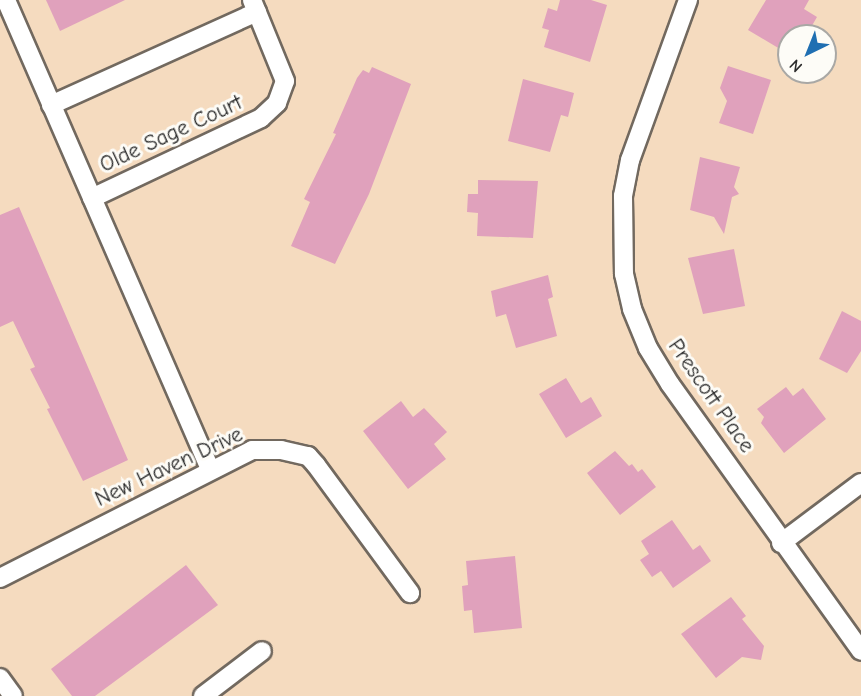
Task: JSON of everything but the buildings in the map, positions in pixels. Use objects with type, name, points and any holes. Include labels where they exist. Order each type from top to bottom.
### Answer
[{"type":"street","name":"Olde Sage Court","points":[[6,0],[210,470]]},
{"type":"street","name":"Prescott Place","points":[[688,0],[630,160],[620,233],[624,274],[648,348],[781,543],[861,651]]},
{"type":"street","name":"Olde Sage Court","points":[[51,105],[254,6],[285,81],[277,103],[261,118],[92,198]]},
{"type":"street","name":"New Haven Drive","points":[[0,578],[252,450],[308,456],[410,593]]},
{"type":"street","points":[[781,543],[861,483]]},
{"type":"street","points":[[203,696],[262,651]]},
{"type":"street","points":[[0,678],[13,696]]}]
